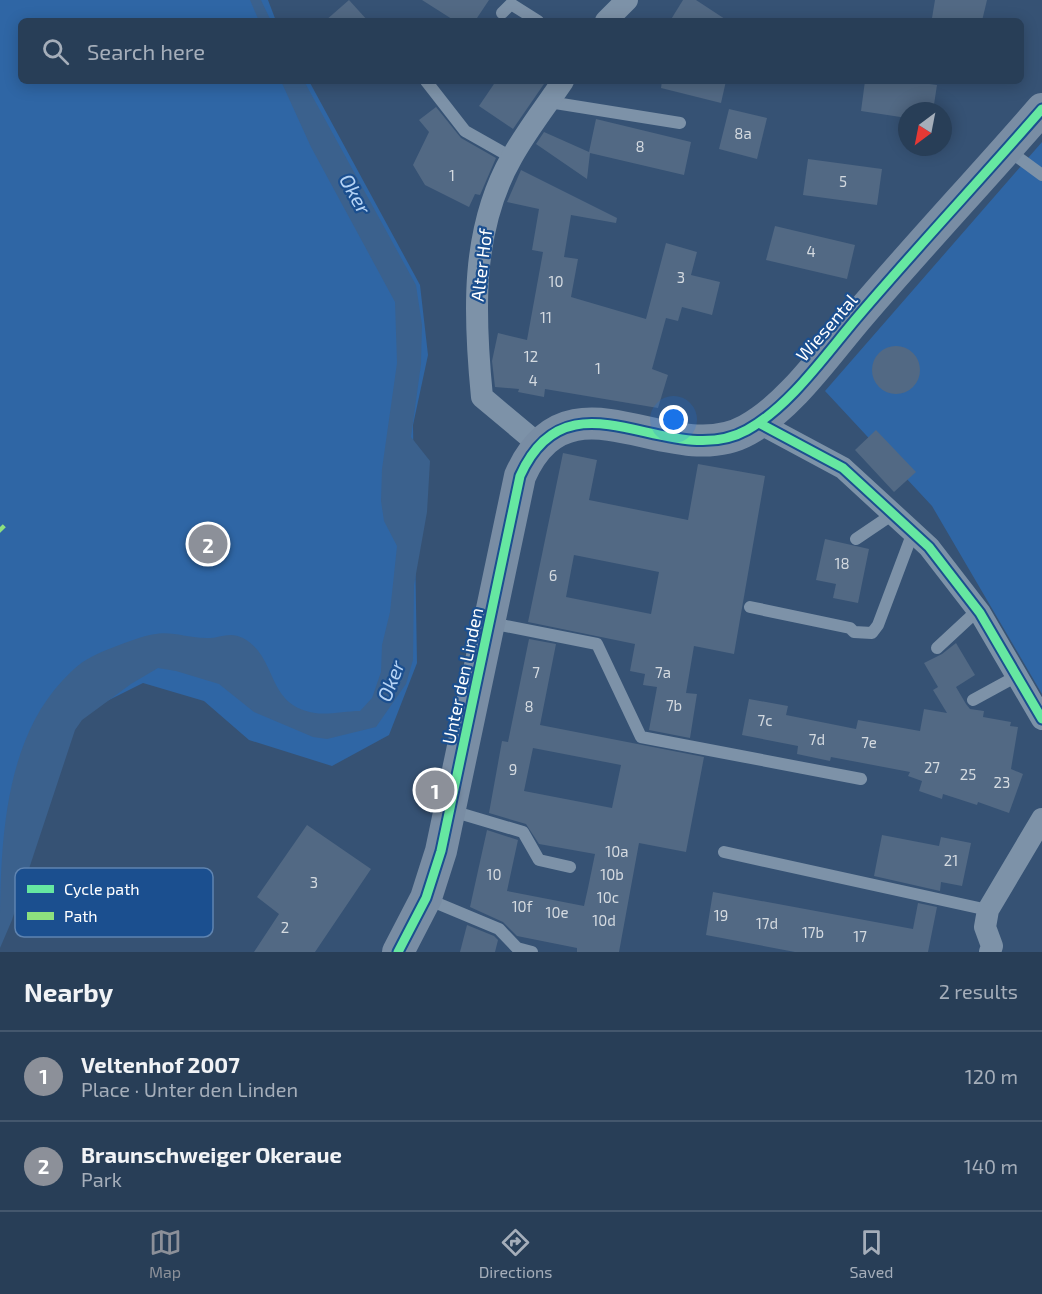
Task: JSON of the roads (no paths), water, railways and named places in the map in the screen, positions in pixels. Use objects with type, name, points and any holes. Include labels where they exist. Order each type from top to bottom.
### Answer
[{"type":"street","points":[[609,18],[627,0]]},
{"type":"street","name":"Alter Hof","points":[[538,444],[482,397],[476,337],[477,287],[483,238],[490,208],[512,157],[561,84]]},
{"type":"street","name":"Wiesental","points":[[574,424],[604,424],[676,437],[715,440],[730,438],[759,423],[803,381],[1042,109]]},
{"type":"street","points":[[759,423],[843,468],[929,547],[978,610],[1042,719]]},
{"type":"street","name":"Unter den Linden","points":[[398,952],[426,898],[452,811],[520,476],[538,444],[557,430],[574,424]]},
{"type":"street","points":[[990,952],[992,946],[985,927],[988,910],[1042,819]]},
{"type":"lane","points":[[502,13],[511,4],[533,18]]},
{"type":"lane","points":[[428,84],[465,131],[512,157]]},
{"type":"lane","points":[[549,102],[680,123]]},
{"type":"lane","points":[[1007,149],[1042,175]]},
{"type":"lane","points":[[856,539],[893,514]]},
{"type":"lane","points":[[750,607],[850,628],[854,632],[872,633],[878,625],[913,532]]},
{"type":"lane","points":[[938,648],[978,610]]},
{"type":"lane","points":[[491,622],[597,644],[641,737],[861,779]]},
{"type":"lane","points":[[973,700],[1017,676]]},
{"type":"lane","points":[[452,811],[523,832],[539,860],[570,867]]},
{"type":"lane","points":[[724,852],[988,910]]},
{"type":"lane","points":[[426,898],[499,929],[517,948],[532,952]]},
{"type":"water","points":[[250,0],[261,0],[270,18],[258,18]]},
{"type":"water","name":"Oker","points":[[282,84],[306,84],[416,285],[422,325],[421,364],[411,437],[430,461],[427,512],[414,585],[413,660],[406,684],[376,727],[327,739],[313,737],[254,712],[219,684],[176,671],[158,668],[131,684],[82,720],[75,730],[29,868],[15,868],[15,911],[0,948],[3,842],[15,771],[26,738],[42,708],[62,681],[83,662],[148,635],[165,633],[207,638],[238,636],[254,647],[262,657],[280,691],[288,701],[299,708],[315,713],[360,711],[372,698],[381,672],[382,645],[390,612],[397,546],[384,521],[381,501],[382,469],[397,363],[395,302],[311,147]]},
{"type":"place","name":"Braunschweiger Okeraue","points":[[208,544]]},
{"type":"place","name":"Veltenhof 2007","points":[[435,790]]}]
